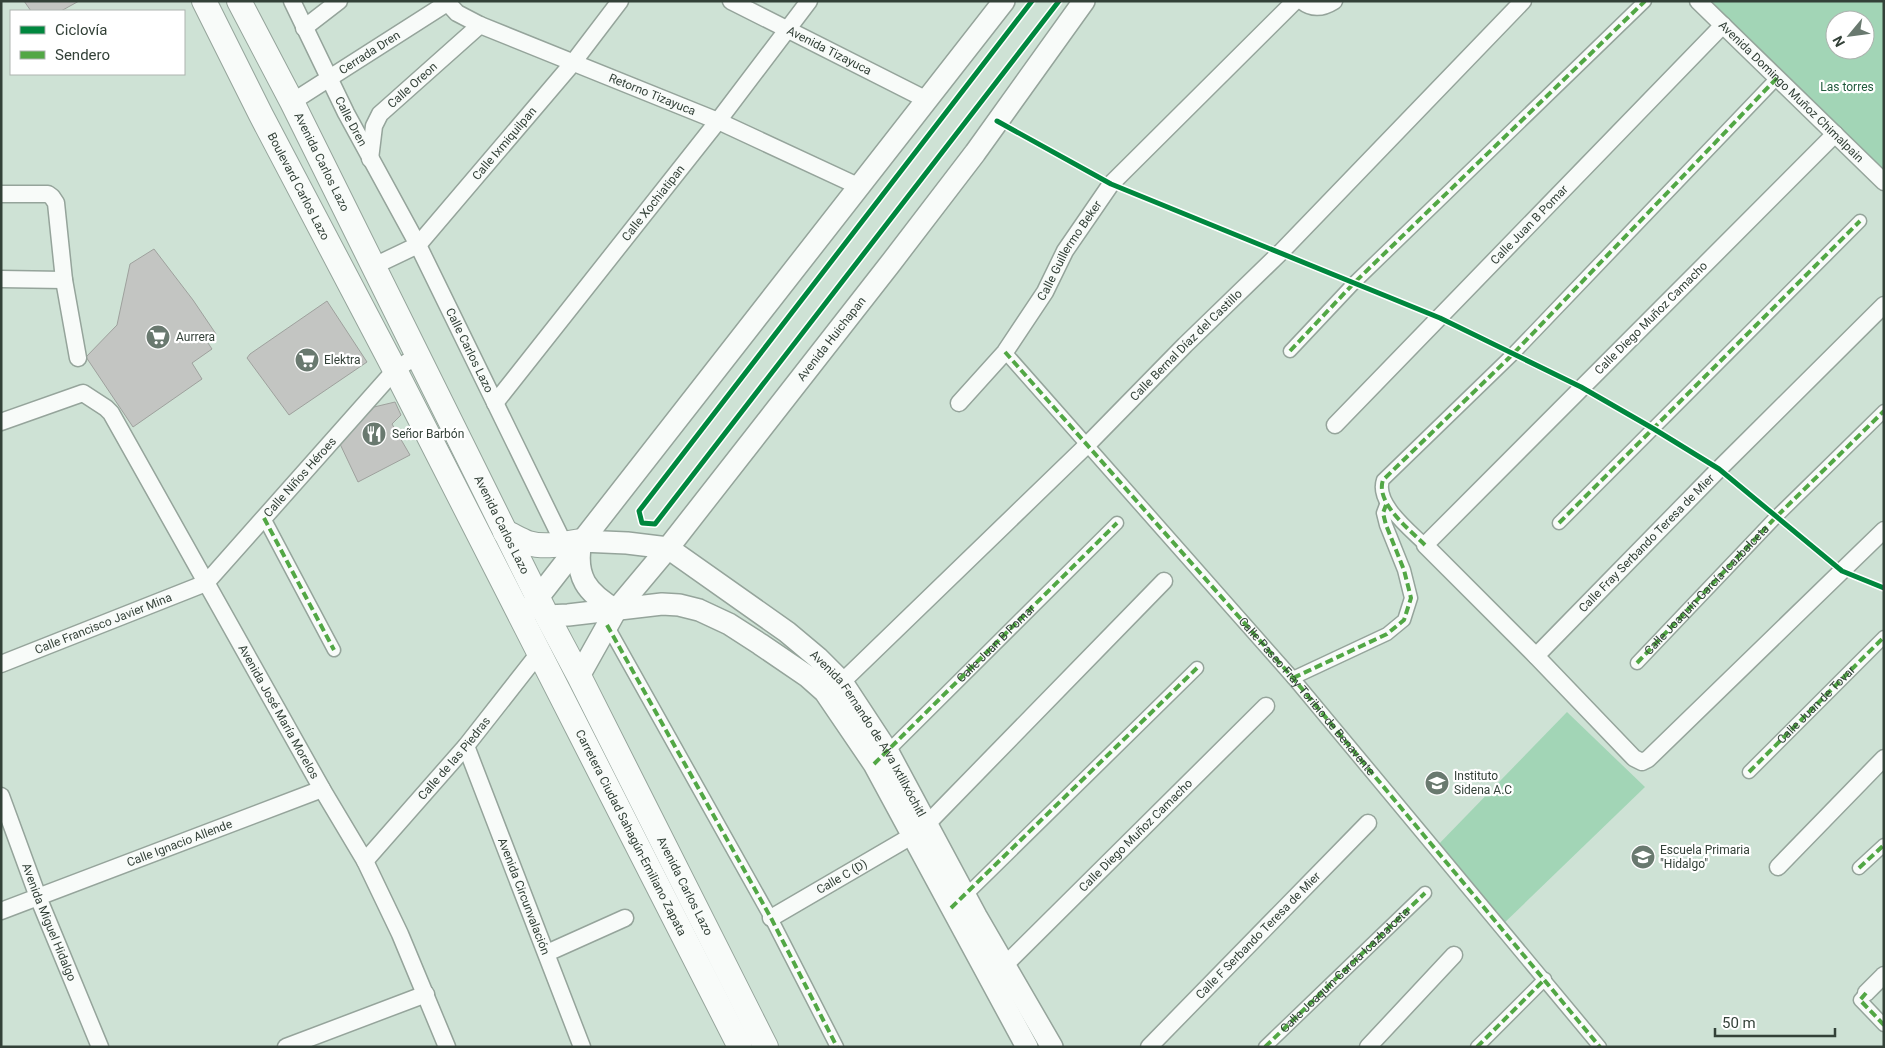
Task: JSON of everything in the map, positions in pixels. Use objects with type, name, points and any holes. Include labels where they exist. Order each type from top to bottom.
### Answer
[{"type":"main road","name":"Boulevard Carlos Lazo","points":[[204,1],[395,370]]},
{"type":"main road","name":"Avenida Carlos Lazo","points":[[239,1],[379,264],[418,355],[505,532],[536,606],[583,670],[766,1047]]},
{"type":"main road","name":"Avenida Carlos Lazo","points":[[395,370],[508,593],[536,606]]},
{"type":"main road","points":[[505,532],[528,543],[570,549]]},
{"type":"main road","name":"Carretera Ciudad Sahagún-Emiliano Zapata","points":[[536,606],[539,653],[740,1047]]},
{"type":"street","name":"Calle Dren","points":[[292,1],[370,159]]},
{"type":"street","points":[[304,28],[339,1]]},
{"type":"street","name":"Calle Ixmiquilpan","points":[[379,264],[415,247],[572,64],[620,1]]},
{"type":"street","name":"Avenida Tizayuca","points":[[730,1],[927,100]]},
{"type":"street","name":"Calle Xochiatipan","points":[[495,403],[718,121],[809,1]]},
{"type":"street","points":[[536,606],[570,549],[860,186],[1004,1]]},
{"type":"street","name":"Avenida Huichapan","points":[[583,670],[609,623],[975,153],[1084,1]]},
{"type":"street","name":"Calle Guillermo Beker","points":[[959,403],[1005,352],[1045,292],[1065,251],[1111,184],[1295,1]]},
{"type":"street","points":[[1302,1],[1306,5],[1317,7],[1327,6],[1334,1]]},
{"type":"street","name":"Calle Bernal Díaz del Castillo","points":[[834,687],[1087,445],[1185,345],[1281,252],[1523,1]]},
{"type":"street","points":[[1290,351],[1354,283],[1645,1]]},
{"type":"street","name":"Avenida Domingo Muñoz Chimalpain","points":[[1698,1],[1884,182]]},
{"type":"street","name":"Cerrada Dren","points":[[292,102],[329,77],[460,12]]},
{"type":"street","name":"Retorno Tizayuca","points":[[460,12],[572,64],[718,121],[860,186]]},
{"type":"street","name":"Calle Oreon","points":[[370,159],[374,126],[380,114],[460,12]]},
{"type":"street","name":"Calle Juan B Pomar","points":[[1335,425],[1723,25]]},
{"type":"street","points":[[1777,78],[1513,354],[1383,480],[1381,487],[1386,505],[1637,761],[1642,762],[1652,755],[1884,530]]},
{"type":"street","name":"Calle Diego Muñoz Camacho","points":[[1425,546],[1835,134]]},
{"type":"street","name":"Calle Carlos Lazo","points":[[370,159],[570,549]]},
{"type":"street","points":[[1,194],[48,194],[56,203],[64,280],[78,358]]},
{"type":"street","points":[[1559,523],[1860,221]]},
{"type":"street","points":[[1,279],[64,280]]},
{"type":"street","name":"Calle Fray Serbando Teresa de Mier","points":[[1536,656],[1884,305]]},
{"type":"street","name":"Calle Paseo Fray Toribio de Benavente","points":[[1005,352],[1293,678],[1600,1047]]},
{"type":"street","name":"Calle Niños Héroes","points":[[206,583],[395,370],[418,355]]},
{"type":"street","name":"Avenida José María Morelos","points":[[1,422],[83,394],[111,413],[322,789],[365,861],[400,934],[447,1047]]},
{"type":"street","name":"Calle Joaquín García Icazbalceta","points":[[1637,663],[1776,517],[1884,411]]},
{"type":"street","points":[[1293,678],[1387,634],[1404,620],[1411,598],[1404,570],[1386,525],[1383,513],[1386,505]]},
{"type":"street","points":[[264,518],[334,650]]},
{"type":"street","name":"Calle Juan B Pomar","points":[[881,758],[1117,523]]},
{"type":"street","name":"Avenida Fernando de Alva Ixtlilxóchitl","points":[[570,549],[627,542],[668,548],[787,632],[818,658],[834,687],[881,758],[920,830],[958,902],[1027,1047]]},
{"type":"street","points":[[570,549],[579,553],[580,569],[586,585],[597,599],[771,918],[837,1047]]},
{"type":"street","points":[[920,830],[1164,581]]},
{"type":"street","name":"Calle Francisco Javier Mina","points":[[1,664],[206,583]]},
{"type":"street","name":"Avenida Fernando de Alva Ixtlilxóchitl","points":[[536,606],[609,623],[662,604],[680,605],[699,610],[729,624],[807,676],[834,687]]},
{"type":"street","name":"Calle Juan de Tovar","points":[[1749,772],[1884,637]]},
{"type":"street","name":"Calle de las Piedras","points":[[365,861],[466,746],[539,653]]},
{"type":"street","points":[[958,902],[1197,668]]},
{"type":"street","name":"Calle Diego Muñoz Camacho","points":[[1005,965],[1266,706]]},
{"type":"street","name":"Avenida Circunvalación","points":[[466,746],[582,1047]]},
{"type":"street","points":[[1778,867],[1884,758]]},
{"type":"street","name":"Calle Ignacio Allende","points":[[1,911],[322,789]]},
{"type":"street","name":"Avenida Miguel Hidalgo","points":[[1,796],[38,897],[100,1047]]},
{"type":"street","name":"Calle F Serbando Teresa de Mier","points":[[1149,1047],[1368,823]]},
{"type":"street","name":"Calle C (D)","points":[[771,918],[920,830]]},
{"type":"street","points":[[1859,868],[1884,845]]},
{"type":"street","name":"Calle Joaquín García Icazbalceta","points":[[1265,1047],[1425,893]]},
{"type":"street","name":"Avenida Fernando de Alva Ixtlilxóchitl","points":[[958,902],[1005,965],[1052,1047]]},
{"type":"street","points":[[547,953],[625,918]]},
{"type":"street","points":[[1368,1047],[1454,955]]},
{"type":"street","points":[[1884,975],[1860,1000],[1884,1025]]},
{"type":"street","points":[[1477,1047],[1544,979]]},
{"type":"street","points":[[286,1047],[426,994]]},
{"type":"green space","name":"Las torres","points":[[1710,1],[1884,1],[1884,176]]},
{"type":"green space","points":[[1567,712],[1645,787],[1500,927],[1434,849]]},
{"type":"building","points":[[24,1],[79,1],[63,10],[30,10]]},
{"type":"building","name":"Aurrera","points":[[154,249],[216,334],[206,340],[212,349],[192,363],[202,379],[133,427],[86,357],[117,325],[130,264]]},
{"type":"building","name":"Elektra","points":[[327,301],[367,362],[289,415],[247,358],[250,354]]},
{"type":"building","name":"Señor Barbón","points":[[395,402],[401,415],[392,424],[410,455],[358,482],[340,444],[374,407]]},
{"type":"marked path","points":[[1290,351],[1354,283],[1645,1]]},
{"type":"marked path","points":[[1425,545],[1395,516],[1389,507],[1384,498],[1383,480],[1513,354],[1777,78]]},
{"type":"marked path","points":[[1559,523],[1860,221]]},
{"type":"marked path","points":[[1005,352],[1293,678],[1600,1047]]},
{"type":"marked path","points":[[1637,663],[1776,517],[1884,411]]},
{"type":"marked path","points":[[1293,678],[1387,634],[1404,620],[1411,598],[1404,570],[1386,525],[1383,513],[1386,505]]},
{"type":"marked path","points":[[264,518],[334,650]]},
{"type":"marked path","points":[[874,764],[1117,523]]},
{"type":"marked path","points":[[607,625],[771,918],[837,1047]]},
{"type":"marked path","points":[[1749,772],[1884,637]]},
{"type":"marked path","points":[[951,908],[1197,668]]},
{"type":"marked path","points":[[1859,868],[1884,845]]},
{"type":"marked path","points":[[1265,1047],[1425,893]]},
{"type":"marked path","points":[[1477,1047],[1545,979]]},
{"type":"marked path","points":[[1866,993],[1860,1000],[1884,1025]]},
{"type":"cycle path","points":[[1032,1],[639,511],[642,523],[655,524],[1059,1]]},
{"type":"cycle path","points":[[997,121],[1111,184],[1440,318],[1581,387],[1719,469],[1842,571],[1884,588]]},
{"type":"place","name":"Aurrera","points":[[158,337]]},
{"type":"place","name":"Elektra","points":[[307,360]]},
{"type":"place","name":"Señor Barbón","points":[[374,434]]},
{"type":"place","name":"Instituto Sidena A.C","points":[[1437,783]]},
{"type":"place","name":"Escuela Primaria \"Hidalgo\"","points":[[1643,857]]}]
